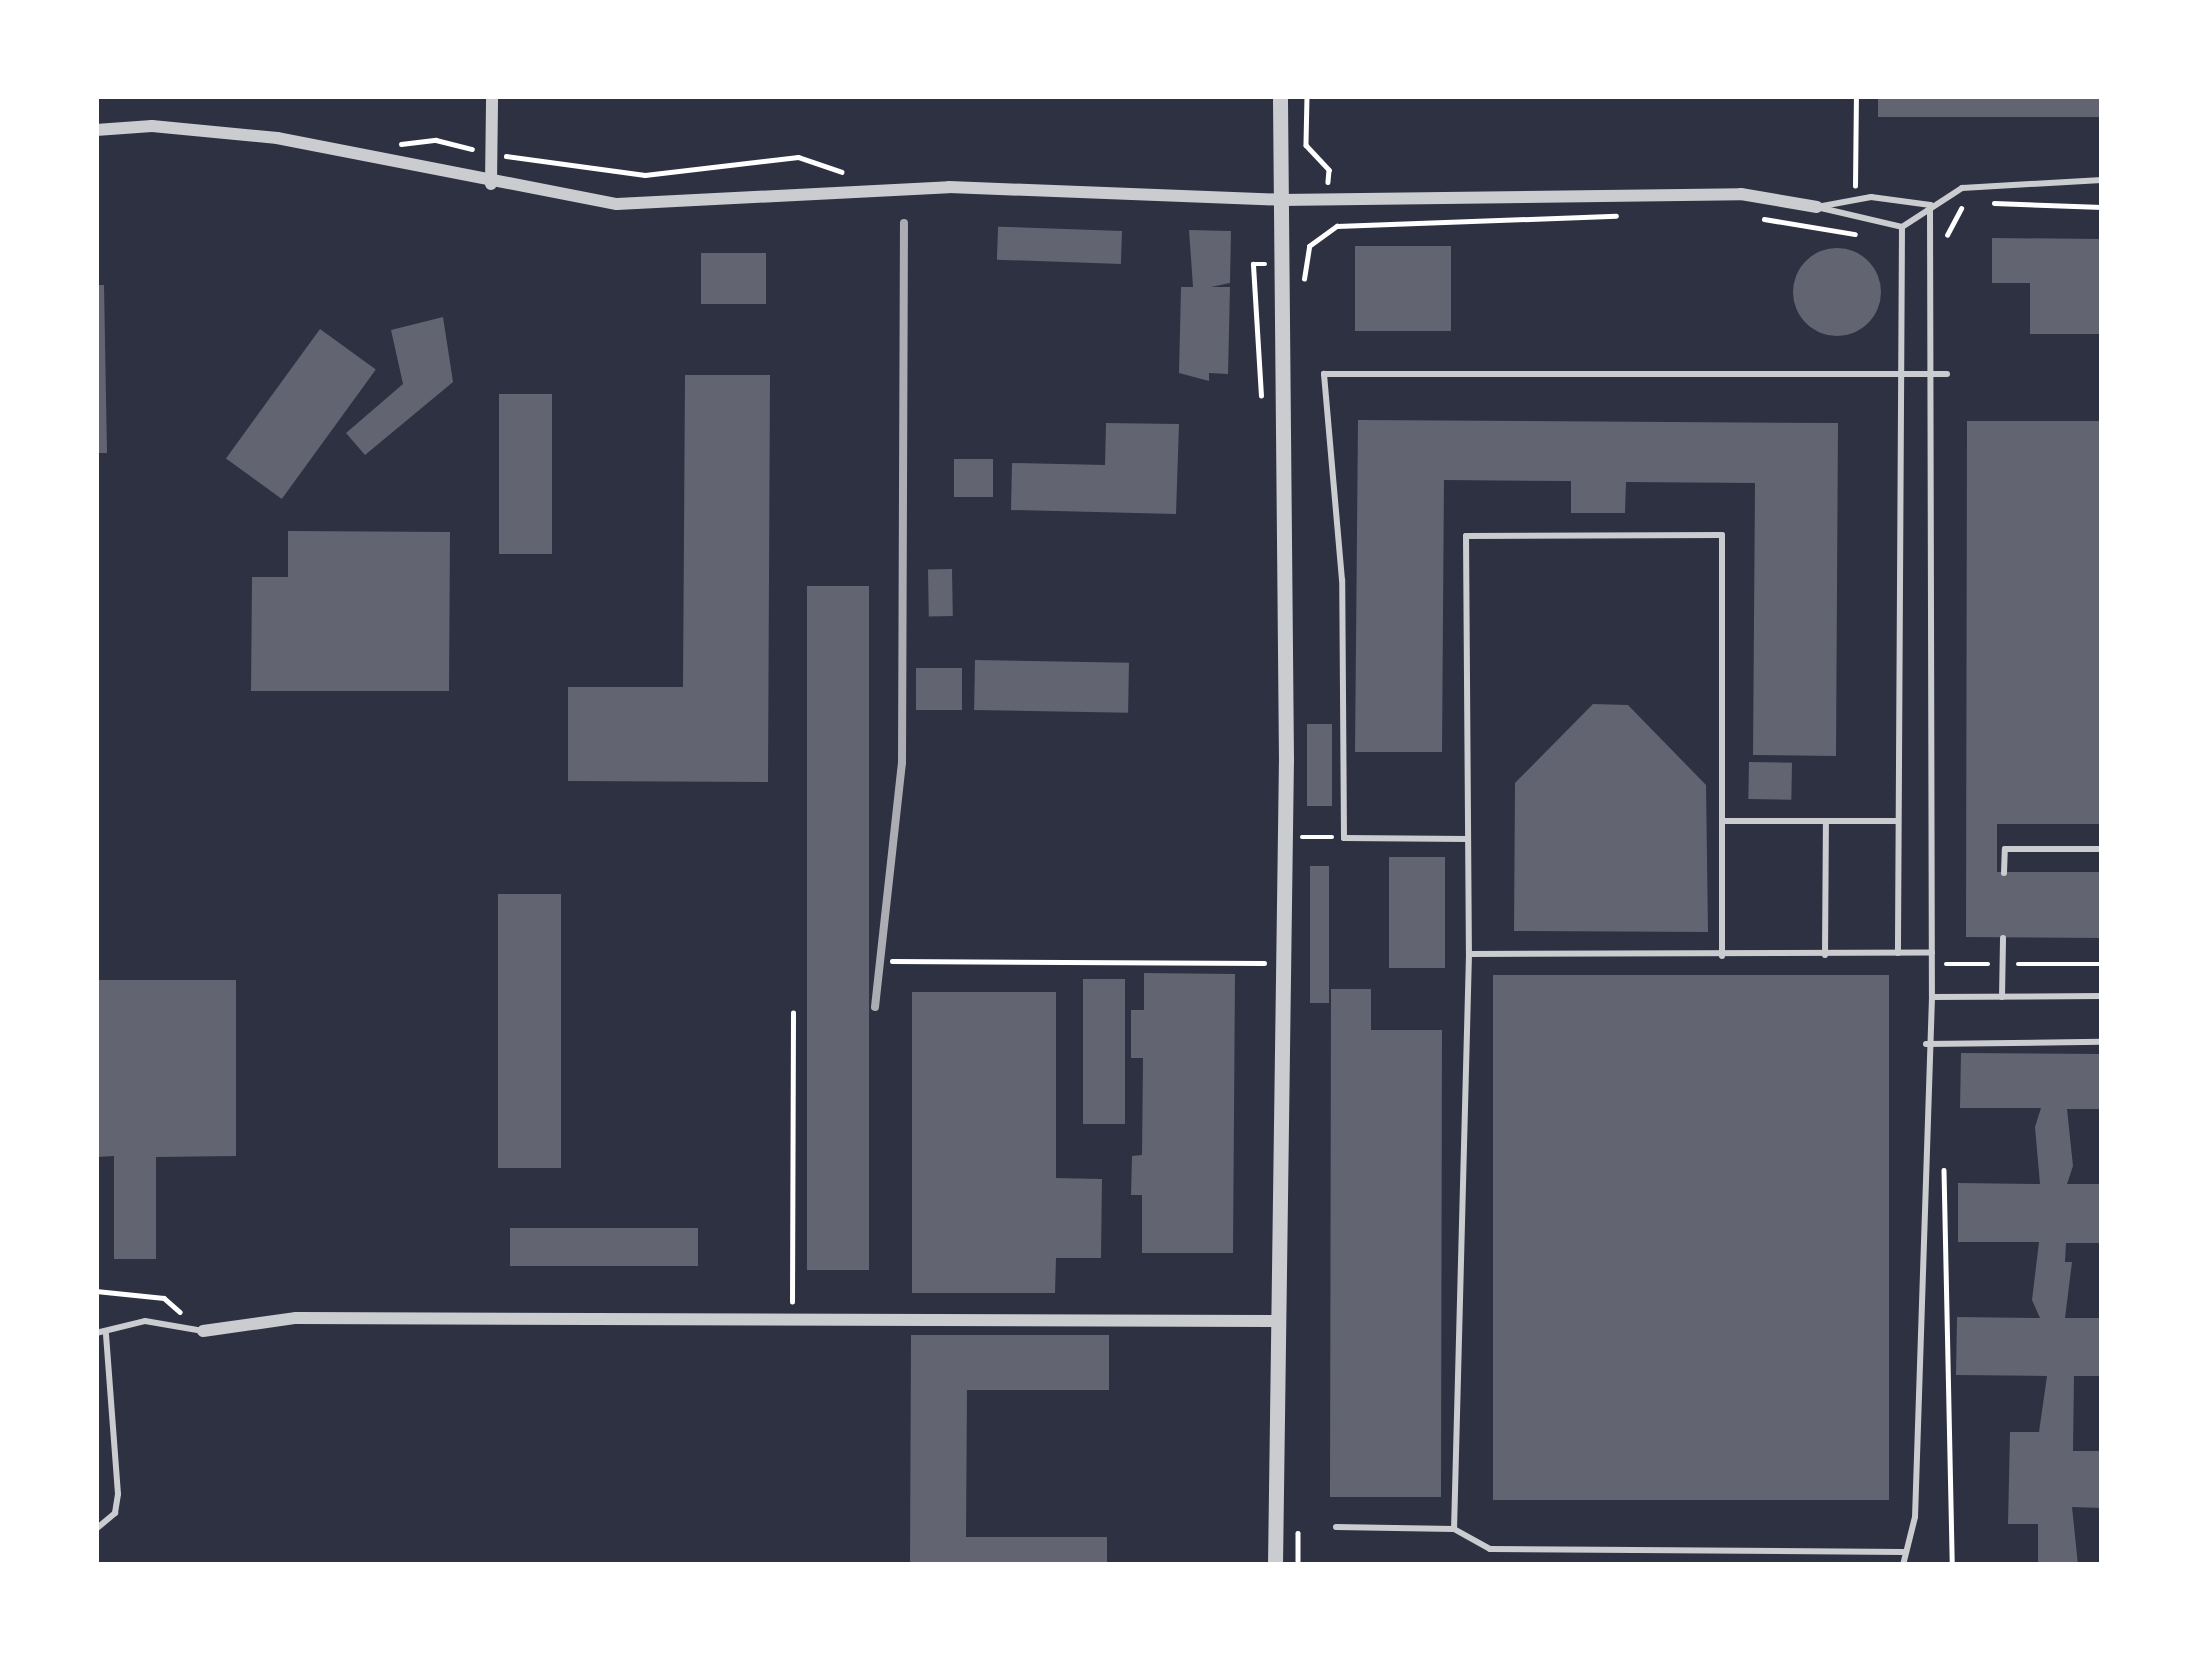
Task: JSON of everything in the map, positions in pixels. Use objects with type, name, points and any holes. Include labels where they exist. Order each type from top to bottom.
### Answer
[{"type":"street","points":[[491,184],[492,96]]},
{"type":"street","points":[[1275,1565],[1282,964],[1280,96]]},
{"type":"street","points":[[96,130],[217,131],[491,184],[672,206],[846,189],[1280,200],[1741,194],[1817,207]]},
{"type":"street","points":[[203,1331],[296,1318],[1275,1321]]},
{"type":"lane","points":[[1817,207],[1902,226],[1962,188],[2102,180]]},
{"type":"lane","points":[[1817,207],[1855,200],[1930,206]]},
{"type":"lane","points":[[1903,1565],[1916,1517],[1926,1044],[1932,998],[1930,206]]},
{"type":"lane","points":[[1898,952],[1902,226]]},
{"type":"lane","points":[[1468,839],[1344,838],[1342,580],[1325,454],[1324,374],[1947,374]]},
{"type":"lane","points":[[1454,1529],[1469,955],[1466,536],[1722,535],[1721,956]]},
{"type":"lane","points":[[1722,821],[1898,821]]},
{"type":"lane","points":[[1825,955],[1826,821]]},
{"type":"lane","points":[[2004,873],[2005,849],[2102,849]]},
{"type":"lane","points":[[2002,938],[2002,997]]},
{"type":"lane","points":[[1469,955],[1931,952]]},
{"type":"lane","points":[[1932,998],[2102,996]]},
{"type":"lane","points":[[1926,1044],[2102,1042]]},
{"type":"lane","points":[[96,1529],[115,1513],[118,1494],[101,1334],[145,1322],[203,1331]]},
{"type":"lane","points":[[1336,1527],[1454,1529],[1490,1549],[1903,1552]]},
{"type":"path","points":[[1307,96],[1306,145],[1329,170],[1322,234]]},
{"type":"path","points":[[1855,200],[1856,96]]},
{"type":"path","points":[[362,156],[416,139],[645,175],[820,159],[844,174],[846,189]]},
{"type":"path","points":[[1982,201],[2038,210],[2102,207]]},
{"type":"path","points":[[1947,256],[1953,216],[1967,204]]},
{"type":"path","points":[[1304,288],[1309,246],[1322,234],[1366,222],[1630,214]]},
{"type":"path","points":[[1757,216],[1855,237],[1856,215]]},
{"type":"path","points":[[1300,814],[1300,858]]},
{"type":"path","points":[[1944,945],[1944,998]]},
{"type":"path","points":[[892,961],[1282,964]]},
{"type":"path","points":[[1944,964],[2102,964]]},
{"type":"path","points":[[791,1316],[793,1013]]},
{"type":"path","points":[[1944,1160],[1952,1565]]},
{"type":"path","points":[[96,1291],[164,1298],[203,1331]]},
{"type":"path","points":[[1298,1528],[1298,1565]]},
{"type":"building","points":[[1878,96],[2101,96],[2101,117],[1878,117]]},
{"type":"building","points":[[998,227],[1122,231],[1121,264],[997,260]]},
{"type":"building","points":[[1189,230],[1231,231],[1230,283],[1211,287],[1230,287],[1228,374],[1209,373],[1209,381],[1179,373],[1181,287],[1193,287]]},
{"type":"building","points":[[1992,238],[2102,239],[2102,334],[2030,334],[2030,283],[1992,283]]},
{"type":"building","points":[[1355,246],[1451,246],[1451,331],[1355,331]]},
{"type":"building","points":[[1837,248],[1854,251],[1868,261],[1878,275],[1878,309],[1868,323],[1854,333],[1837,336],[1820,333],[1806,323],[1796,309],[1793,292],[1796,275],[1806,261],[1820,251]]},
{"type":"building","points":[[701,253],[766,253],[766,304],[701,304]]},
{"type":"building","points":[[96,285],[104,285],[107,453],[96,453]]},
{"type":"building","points":[[443,317],[453,382],[365,455],[346,433],[403,384],[391,330]]},
{"type":"building","points":[[320,329],[376,370],[282,499],[226,458]]},
{"type":"building","points":[[685,375],[770,375],[768,782],[568,781],[568,687],[683,687]]},
{"type":"building","points":[[499,394],[552,394],[552,554],[499,554]]},
{"type":"building","points":[[1358,420],[1838,423],[1836,756],[1753,755],[1755,483],[1626,482],[1625,513],[1571,513],[1571,481],[1444,480],[1442,752],[1355,752]]},
{"type":"building","points":[[1967,421],[2102,421],[2102,824],[1997,824],[1997,872],[2102,872],[2102,938],[1966,937]]},
{"type":"building","points":[[1106,423],[1179,424],[1176,514],[1011,510],[1012,463],[1105,465]]},
{"type":"building","points":[[954,459],[993,459],[993,497],[954,497]]},
{"type":"building","points":[[288,531],[450,532],[449,691],[251,691],[252,577],[288,577]]},
{"type":"building","points":[[928,569],[952,569],[953,616],[929,616]]},
{"type":"building","points":[[807,586],[869,586],[869,1270],[807,1270]]},
{"type":"building","points":[[975,660],[1129,663],[1128,713],[974,710]]},
{"type":"building","points":[[916,668],[962,668],[962,710],[916,710]]},
{"type":"building","points":[[1593,704],[1628,705],[1706,785],[1708,932],[1514,931],[1515,783]]},
{"type":"building","points":[[1307,724],[1332,724],[1332,806],[1307,806]]},
{"type":"building","points":[[1749,762],[1792,763],[1791,800],[1748,799]]},
{"type":"building","points":[[1389,857],[1445,857],[1445,968],[1389,968]]},
{"type":"building","points":[[1310,866],[1329,866],[1329,1003],[1310,1003]]},
{"type":"building","points":[[498,894],[561,894],[561,1168],[498,1168]]},
{"type":"building","points":[[1144,973],[1235,974],[1233,1253],[1142,1253],[1142,1195],[1131,1195],[1132,1156],[1142,1155],[1143,1058],[1131,1058],[1131,1010],[1144,1010]]},
{"type":"building","points":[[1493,975],[1889,975],[1889,1500],[1493,1500]]},
{"type":"building","points":[[1083,979],[1125,979],[1125,1124],[1083,1124]]},
{"type":"building","points":[[96,980],[236,980],[236,1156],[156,1157],[156,1259],[114,1259],[114,1156],[96,1157]]},
{"type":"building","points":[[1331,989],[1371,989],[1371,1030],[1442,1030],[1441,1497],[1330,1497]]},
{"type":"building","points":[[912,992],[1056,992],[1056,1178],[1102,1179],[1101,1258],[1056,1258],[1055,1293],[912,1293]]},
{"type":"building","points":[[1961,1053],[2102,1054],[2102,1109],[2067,1109],[2073,1166],[2067,1184],[2102,1184],[2102,1243],[2066,1243],[2065,1262],[2072,1262],[2065,1318],[2102,1318],[2102,1376],[2074,1376],[2073,1451],[2102,1451],[2102,1508],[2072,1507],[2078,1565],[2038,1565],[2038,1524],[2008,1524],[2010,1432],[2039,1432],[2047,1376],[1956,1375],[1957,1317],[2040,1318],[2032,1300],[2039,1242],[1958,1242],[1958,1183],[2040,1184],[2035,1127],[2041,1108],[1960,1108]]},
{"type":"building","points":[[510,1228],[698,1228],[698,1266],[510,1266]]},
{"type":"building","points":[[911,1335],[1109,1335],[1109,1390],[967,1390],[966,1537],[1107,1537],[1107,1565],[910,1565]]},
{"type":"railway","points":[[875,1007],[902,763],[904,223]]}]
